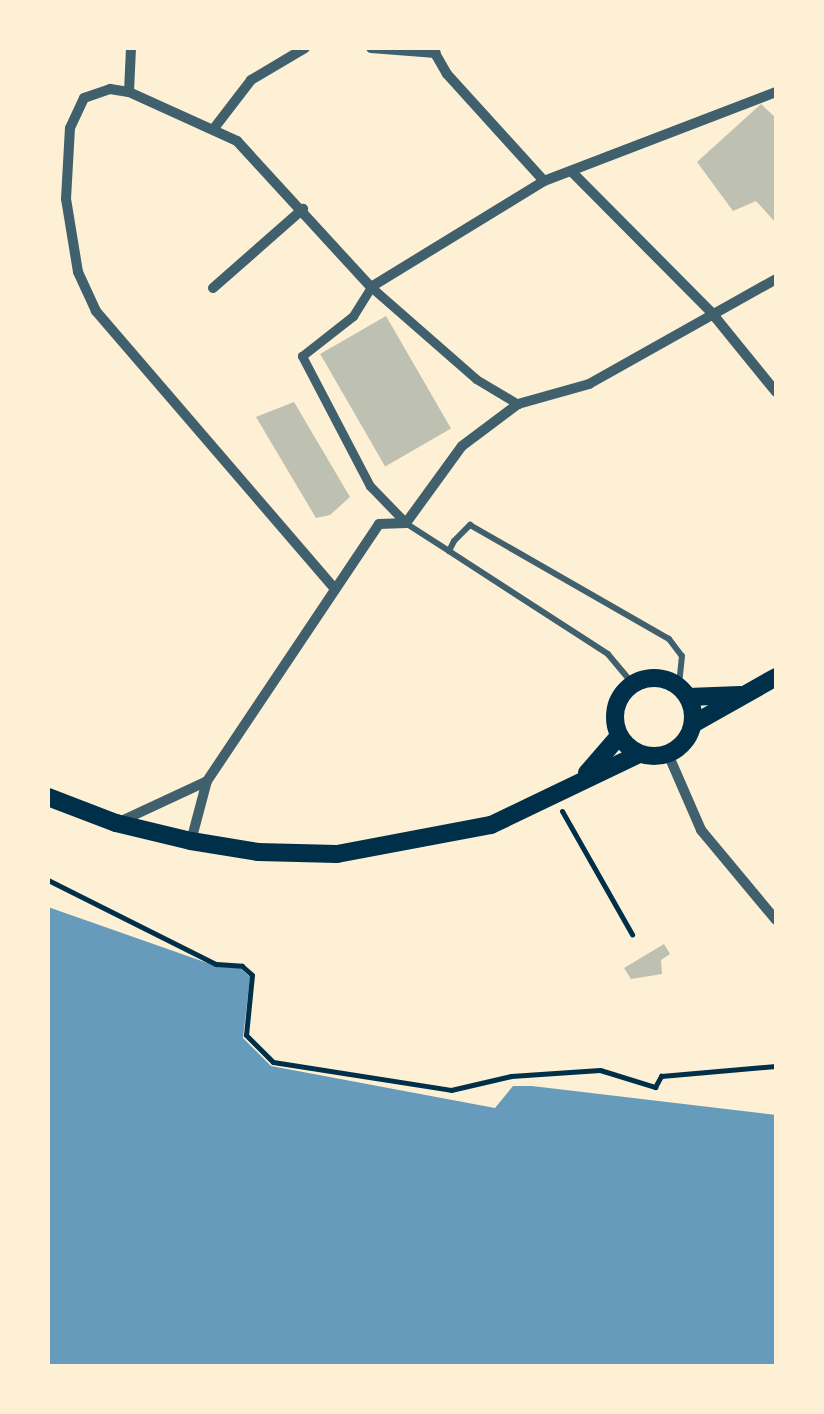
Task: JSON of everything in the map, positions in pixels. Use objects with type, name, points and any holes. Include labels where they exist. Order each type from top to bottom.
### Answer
[{"type":"main road","points":[[48,797],[116,823],[258,852],[378,850],[491,825],[639,754],[668,754],[694,724],[776,677]]},
{"type":"main road","points":[[639,754],[619,736],[615,712],[633,684],[657,678],[684,692],[740,696]]},
{"type":"main road","points":[[684,692],[694,724]]},
{"type":"main road","points":[[582,779],[619,736]]},
{"type":"street","points":[[128,92],[131,48]]},
{"type":"street","points":[[215,127],[251,80],[304,48]]},
{"type":"street","points":[[371,48],[434,50],[544,181]]},
{"type":"street","points":[[335,589],[114,339],[78,272],[66,199],[74,113],[92,93],[128,92],[215,127],[250,152],[371,288],[476,378],[518,404]]},
{"type":"street","points":[[406,523],[370,486],[302,356],[353,316],[371,288],[544,181],[776,92]]},
{"type":"street","points":[[571,171],[711,312],[776,392]]},
{"type":"street","points":[[213,288],[303,209]]},
{"type":"street","points":[[406,523],[462,446],[518,404],[589,384],[711,312],[749,300],[776,280]]},
{"type":"street","points":[[190,840],[207,781],[379,524],[406,523]]},
{"type":"street","points":[[668,754],[701,830],[776,920]]},
{"type":"street","points":[[116,823],[207,781]]},
{"type":"lane","points":[[406,523],[608,654],[633,684]]},
{"type":"lane","points":[[449,551],[470,525],[669,639],[682,656],[684,692]]},
{"type":"path","points":[[554,797],[632,934]]},
{"type":"path","points":[[48,880],[216,964],[242,966],[252,976],[246,1035],[273,1062],[450,1090],[511,1076],[600,1070],[655,1087],[661,1076],[776,1066]]},
{"type":"water","points":[[48,907],[216,966],[240,968],[250,977],[243,1038],[271,1066],[495,1108],[513,1086],[532,1086],[776,1115],[776,1366],[48,1366]]},
{"type":"building","points":[[761,104],[776,118],[776,223],[756,201],[733,211],[697,162]]},
{"type":"building","points":[[386,316],[451,429],[385,467],[320,354]]},
{"type":"building","points":[[294,402],[350,497],[330,515],[316,518],[256,417]]},
{"type":"building","points":[[664,944],[670,954],[661,960],[662,974],[631,979],[624,968]]}]
